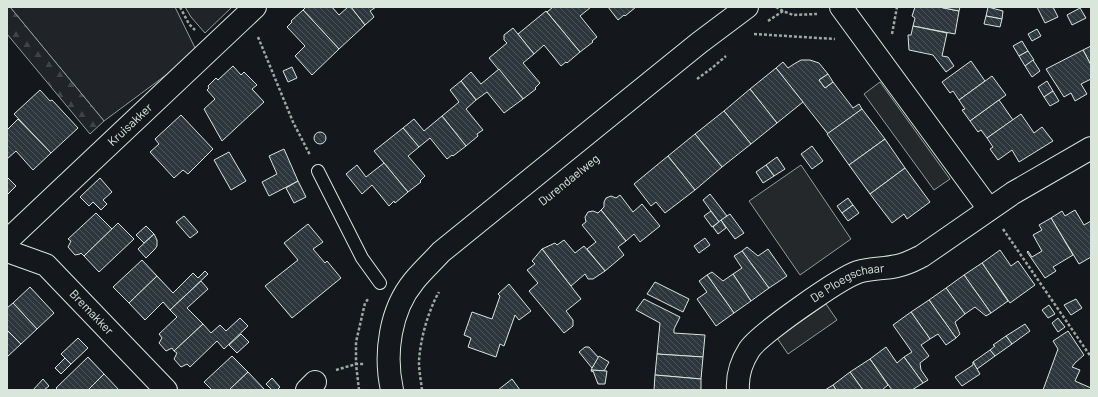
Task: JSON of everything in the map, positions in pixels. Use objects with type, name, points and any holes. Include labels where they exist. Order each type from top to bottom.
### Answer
[{"type":"street","name":"Durendaelweg","points":[[392,390],[388,362],[388,345],[402,299],[413,282],[441,252],[699,43],[747,7]]},
{"type":"street","points":[[832,9],[854,25],[989,209]]},
{"type":"street","name":"Kruisakker","points":[[7,243],[8,240],[252,10]]},
{"type":"street","name":"De Ploegschaar","points":[[738,390],[740,368],[750,348],[770,329],[842,280],[857,272],[896,267],[910,263],[1013,193],[1091,148]]},
{"type":"street","name":"Bremakker","points":[[7,251],[46,265],[166,390]]},
{"type":"lane","points":[[318,171],[362,258],[380,283]]},
{"type":"path","points":[[776,7],[793,15],[816,14],[832,9]]},
{"type":"path","points":[[252,10],[293,122],[318,171]]},
{"type":"path","points":[[764,24],[783,11]]},
{"type":"path","points":[[758,29],[751,33],[833,40],[854,25]]},
{"type":"path","points":[[695,81],[729,54]]},
{"type":"path","points":[[989,209],[1091,357]]},
{"type":"path","points":[[422,390],[419,362],[425,327],[435,299],[442,288]]},
{"type":"path","points":[[311,386],[331,372],[356,364],[388,362]]},
{"type":"green space","points":[[7,7],[10,7],[104,121],[90,134],[7,34]]},
{"type":"green space","points":[[10,7],[175,7],[197,52],[104,121]]},
{"type":"green space","points":[[185,7],[232,7],[205,33],[191,17]]},
{"type":"shaded area","points":[[880,82],[950,179],[934,190],[864,94]]},
{"type":"shaded area","points":[[801,165],[851,239],[800,275],[749,201]]},
{"type":"shaded area","points":[[826,304],[837,320],[788,354],[777,338]]},
{"type":"building","points":[[306,7],[332,7],[339,15],[348,7],[351,7],[365,25],[339,49],[303,10]]},
{"type":"building","points":[[351,7],[376,7],[370,11],[374,17],[365,25]]},
{"type":"building","points":[[553,7],[591,7],[580,16],[597,37],[580,52],[547,12]]},
{"type":"building","points":[[608,7],[636,7],[618,20]]},
{"type":"building","points":[[915,7],[939,7],[959,11],[955,34],[913,26],[915,18],[912,16]]},
{"type":"building","points":[[939,7],[960,7],[959,11]]},
{"type":"building","points":[[988,7],[1003,11],[1002,19],[986,16]]},
{"type":"building","points":[[1037,7],[1053,7],[1058,17],[1045,23]]},
{"type":"building","points":[[1080,8],[1086,18],[1072,25],[1067,15]]},
{"type":"building","points":[[303,10],[339,49],[312,75],[295,56],[305,46],[287,27]]},
{"type":"building","points":[[546,11],[580,52],[561,66],[544,45],[534,54],[518,34]]},
{"type":"building","points":[[986,16],[1002,19],[1000,27],[984,24]]},
{"type":"building","points":[[913,26],[947,33],[942,56],[948,57],[954,66],[946,72],[933,55],[909,50],[908,35],[911,35]]},
{"type":"building","points":[[513,28],[534,54],[523,63],[540,83],[535,88],[536,89],[523,99],[489,58],[507,43],[504,40],[504,35]]},
{"type":"building","points":[[1037,29],[1041,36],[1032,41],[1028,34]]},
{"type":"building","points":[[1022,41],[1028,51],[1019,56],[1013,46]]},
{"type":"building","points":[[1091,46],[1091,65],[1083,50]]},
{"type":"building","points":[[1083,50],[1091,65],[1091,79],[1081,84],[1087,94],[1075,101],[1071,93],[1064,97],[1046,69]]},
{"type":"building","points":[[1028,51],[1034,60],[1025,66],[1019,56]]},
{"type":"building","points":[[801,60],[810,60],[819,63],[828,74],[819,80],[825,88],[833,82],[853,108],[859,104],[862,109],[828,134],[776,68],[783,62],[788,68]]},
{"type":"building","points":[[1033,60],[1040,71],[1032,77],[1025,66]]},
{"type":"building","points":[[971,61],[985,81],[959,100],[953,91],[950,93],[942,82]]},
{"type":"building","points":[[233,66],[241,75],[244,72],[257,85],[252,89],[264,102],[222,141],[204,109],[215,99],[207,90],[209,88],[208,86],[216,78],[218,80]]},
{"type":"building","points":[[292,67],[297,78],[288,82],[283,71]]},
{"type":"building","points":[[776,68],[803,102],[777,123],[750,89]]},
{"type":"building","points":[[499,69],[523,99],[504,113],[487,92],[476,100],[461,81],[471,72],[481,84]]},
{"type":"building","points":[[828,74],[833,82],[825,88],[819,80]]},
{"type":"building","points":[[992,76],[1006,95],[970,121],[962,110],[965,109],[959,100]]},
{"type":"building","points":[[461,81],[476,100],[466,109],[483,130],[466,146],[442,116],[459,102],[450,90]]},
{"type":"building","points":[[1047,81],[1053,91],[1044,97],[1038,87]]},
{"type":"building","points":[[750,89],[777,123],[751,144],[724,111]]},
{"type":"building","points":[[40,90],[50,101],[52,100],[78,128],[51,153],[14,114]]},
{"type":"building","points":[[1053,91],[1059,101],[1050,106],[1044,97]]},
{"type":"building","points":[[999,100],[1013,120],[987,138],[981,130],[978,132],[970,121]]},
{"type":"building","points":[[862,109],[885,139],[849,165],[827,134]]},
{"type":"building","points":[[724,111],[751,144],[722,167],[695,134]]},
{"type":"building","points":[[1021,114],[1034,133],[1042,127],[1053,141],[1019,162],[1012,150],[998,160],[990,149],[993,147],[987,138]]},
{"type":"building","points":[[181,115],[213,149],[188,174],[183,170],[174,178],[150,152],[159,144],[155,139]]},
{"type":"building","points":[[442,116],[466,146],[447,159],[430,138],[419,147],[403,128],[414,119],[424,131]]},
{"type":"building","points":[[18,119],[51,153],[33,170],[16,151],[7,159],[7,130]]},
{"type":"building","points":[[403,128],[419,147],[408,156],[425,176],[420,181],[421,182],[408,192],[374,151]]},
{"type":"building","points":[[318,132],[322,132],[326,138],[322,144],[318,144],[314,140],[314,136]]},
{"type":"building","points":[[695,134],[722,167],[695,190],[668,156]]},
{"type":"building","points":[[885,139],[905,168],[870,194],[849,165]]},
{"type":"building","points":[[812,146],[823,161],[812,169],[801,154]]},
{"type":"building","points":[[284,149],[298,181],[269,196],[262,182],[277,174],[269,156]]},
{"type":"building","points":[[229,152],[246,181],[231,190],[214,160]]},
{"type":"building","points":[[668,156],[695,190],[665,213],[656,202],[651,206],[634,184]]},
{"type":"building","points":[[777,157],[785,169],[774,176],[766,165]]},
{"type":"building","points":[[384,163],[408,192],[389,206],[372,185],[362,194],[346,174],[357,165],[366,177]]},
{"type":"building","points":[[766,165],[774,176],[763,183],[756,172]]},
{"type":"building","points":[[905,168],[930,202],[907,219],[904,214],[892,223],[870,194]]},
{"type":"building","points":[[7,177],[16,186],[7,195]]},
{"type":"building","points":[[100,178],[112,192],[103,200],[107,204],[101,210],[93,202],[89,206],[80,197]]},
{"type":"building","points":[[298,181],[306,197],[294,203],[286,188]]},
{"type":"building","points":[[710,194],[727,216],[719,222],[703,200]]},
{"type":"building","points":[[620,195],[633,212],[642,204],[660,226],[640,242],[634,234],[626,241],[601,210],[604,207],[606,198],[611,196],[616,198]]},
{"type":"building","points":[[848,198],[853,205],[842,213],[837,206]]},
{"type":"building","points":[[853,205],[859,213],[848,221],[842,213]]},
{"type":"building","points":[[601,210],[626,241],[618,247],[624,255],[605,271],[587,249],[596,242],[582,225],[586,222],[585,217],[588,212],[593,211],[598,213]]},
{"type":"building","points":[[1075,210],[1084,225],[1091,221],[1091,257],[1079,264],[1051,218],[1062,211],[1065,216]]},
{"type":"building","points":[[711,211],[719,222],[712,227],[704,216]]},
{"type":"building","points":[[96,213],[112,229],[84,256],[81,253],[75,255],[68,247],[71,241],[68,239]]},
{"type":"building","points":[[730,214],[744,233],[735,239],[721,220]]},
{"type":"building","points":[[184,216],[198,232],[190,238],[176,222]]},
{"type":"building","points":[[1051,218],[1073,255],[1053,267],[1056,271],[1045,278],[1027,252],[1028,251],[1032,257],[1042,251],[1033,235],[1042,230],[1039,225]]},
{"type":"building","points":[[721,220],[726,228],[718,234],[713,227]]},
{"type":"building","points":[[118,223],[134,239],[99,272],[84,256]]},
{"type":"building","points":[[308,224],[323,242],[313,249],[325,263],[327,261],[341,278],[292,318],[265,286],[298,260],[284,243]]},
{"type":"building","points":[[146,226],[154,234],[144,243],[136,235]]},
{"type":"building","points":[[154,234],[157,240],[157,246],[146,258],[138,249]]},
{"type":"building","points":[[705,238],[710,245],[699,253],[694,246]]},
{"type":"building","points":[[564,240],[575,253],[584,246],[605,271],[593,279],[588,279],[585,274],[571,286],[542,249],[555,243],[557,245]]},
{"type":"building","points":[[747,247],[758,256],[768,249],[787,276],[769,288],[742,251]]},
{"type":"building","points":[[542,249],[581,299],[566,311],[573,320],[573,326],[564,333],[529,291],[538,283],[527,270],[535,264],[532,261]]},
{"type":"building","points":[[1000,250],[1011,266],[1018,261],[1035,285],[1010,303],[982,263]]},
{"type":"building","points":[[742,251],[769,288],[751,301],[733,274],[742,268],[734,256]]},
{"type":"building","points":[[142,260],[157,276],[129,303],[113,287]]},
{"type":"building","points":[[982,263],[1008,301],[991,313],[964,275]]},
{"type":"building","points":[[205,271],[208,274],[170,310],[163,302],[145,320],[129,303],[157,276],[173,293],[193,273],[198,278]]},
{"type":"building","points":[[712,272],[723,281],[733,274],[751,301],[734,313],[707,275]]},
{"type":"building","points":[[707,275],[734,313],[716,326],[697,299],[707,292],[699,281]]},
{"type":"building","points":[[964,275],[991,313],[986,316],[975,307],[965,314],[946,288]]},
{"type":"building","points":[[201,281],[208,289],[187,308],[203,324],[174,351],[172,348],[166,351],[159,343],[162,338],[159,334],[177,317],[170,310]]},
{"type":"building","points":[[655,282],[689,299],[683,312],[647,294]]},
{"type":"building","points":[[509,284],[531,311],[519,320],[515,315],[504,346],[500,344],[496,357],[468,347],[471,338],[464,335],[472,312],[492,319],[500,296],[498,294]]},
{"type":"building","points":[[30,287],[54,313],[37,329],[13,303]]},
{"type":"building","points":[[946,288],[965,314],[955,322],[960,334],[956,338],[929,300]]},
{"type":"building","points":[[644,299],[680,317],[674,329],[674,333],[705,335],[703,357],[657,354],[660,323],[636,310]]},
{"type":"building","points":[[1076,299],[1082,308],[1071,315],[1064,305]]},
{"type":"building","points":[[929,300],[956,338],[946,345],[938,334],[930,339],[911,312]]},
{"type":"building","points":[[13,303],[37,329],[21,344],[7,330],[7,308]]},
{"type":"building","points":[[1049,305],[1055,314],[1048,318],[1042,310]]},
{"type":"building","points":[[911,312],[930,339],[921,345],[929,356],[920,363],[921,370],[928,380],[923,383],[904,357],[912,352],[893,325]]},
{"type":"building","points":[[240,318],[248,326],[224,349],[217,341],[190,367],[187,364],[181,367],[174,359],[177,353],[174,351],[203,324],[211,333],[220,325],[226,331]]},
{"type":"building","points":[[1058,318],[1065,327],[1058,332],[1052,323]]},
{"type":"building","points":[[1025,324],[1030,331],[1012,344],[1006,336]]},
{"type":"building","points":[[7,330],[21,344],[7,357]]},
{"type":"building","points":[[1068,331],[1084,355],[1072,367],[1080,370],[1075,381],[1091,388],[1091,390],[1043,390],[1058,349],[1053,341]]},
{"type":"building","points":[[241,334],[249,342],[237,353],[229,345]]},
{"type":"building","points":[[1006,336],[1012,344],[995,356],[990,350],[995,346],[993,345]]},
{"type":"building","points":[[78,338],[88,348],[71,364],[61,354]]},
{"type":"building","points":[[585,347],[589,347],[599,358],[592,368],[579,352]]},
{"type":"building","points":[[886,347],[897,363],[904,357],[923,383],[912,390],[892,390],[870,359]]},
{"type":"building","points":[[990,350],[995,356],[977,369],[973,362]]},
{"type":"building","points":[[657,354],[703,357],[701,379],[655,375]]},
{"type":"building","points":[[232,356],[248,372],[229,390],[212,390],[204,382]]},
{"type":"building","points":[[599,356],[609,362],[604,371],[591,370]]},
{"type":"building","points":[[88,357],[104,374],[88,390],[58,390],[56,388]]},
{"type":"building","points":[[65,358],[71,364],[61,374],[55,368]]},
{"type":"building","points":[[870,359],[888,385],[882,390],[863,390],[850,372]]},
{"type":"building","points":[[973,362],[980,374],[962,386],[955,377],[973,365]]},
{"type":"building","points":[[591,370],[607,371],[605,384],[598,384],[593,371],[592,372]]},
{"type":"building","points":[[248,372],[265,390],[229,390]]},
{"type":"building","points":[[850,372],[863,390],[836,390],[833,385]]},
{"type":"building","points":[[104,374],[119,390],[88,390]]},
{"type":"building","points":[[655,375],[701,379],[701,390],[654,390]]},
{"type":"building","points":[[272,378],[280,387],[277,390],[272,390],[266,384]]},
{"type":"building","points":[[43,379],[49,386],[44,390],[33,390]]},
{"type":"building","points":[[512,379],[520,390],[498,390]]},
{"type":"building","points":[[833,385],[836,390],[825,390]]}]
